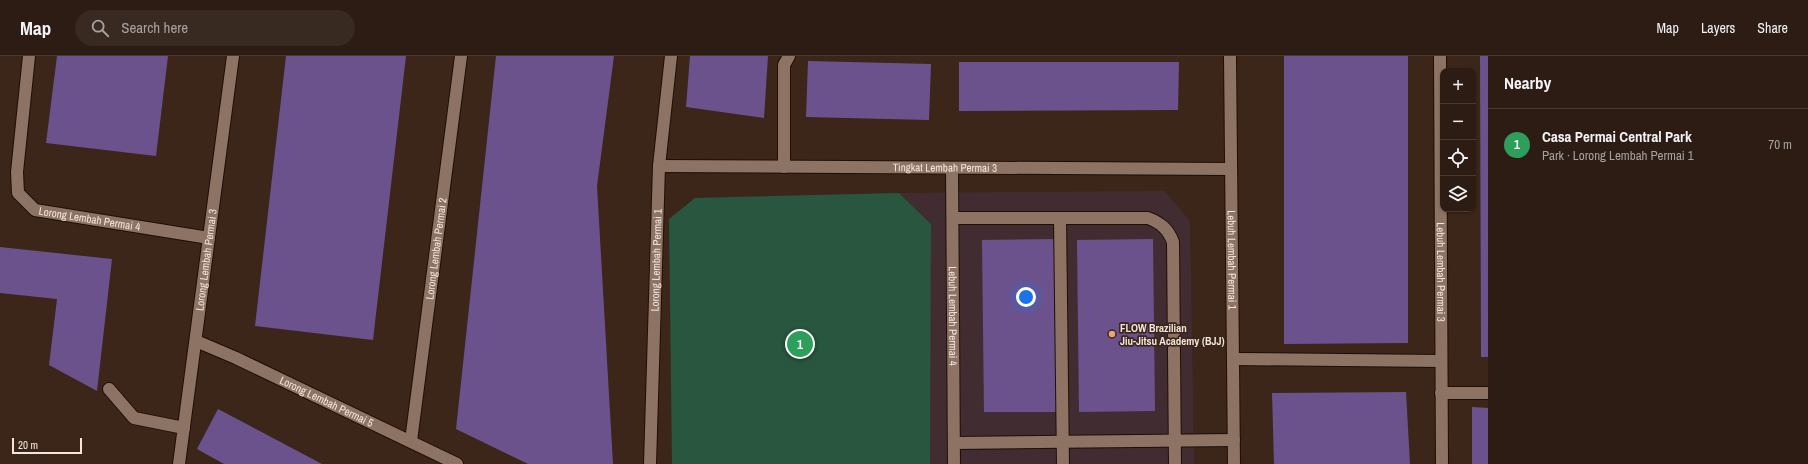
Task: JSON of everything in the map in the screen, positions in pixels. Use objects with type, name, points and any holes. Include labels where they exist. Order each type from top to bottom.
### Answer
[{"type":"street","name":"Lorong Lembah Permai 4","points":[[29,56],[17,172],[18,194],[35,210],[209,238]]},
{"type":"street","name":"Lorong Lembah Permai 3","points":[[180,464],[233,56]]},
{"type":"street","name":"Lorong Lembah Permai 2","points":[[411,441],[461,56]]},
{"type":"street","name":"Lorong Lembah Permai 1","points":[[650,464],[659,166],[670,56]]},
{"type":"street","points":[[784,166],[784,65],[789,56]]},
{"type":"street","name":"Lebuh Lembah Permai 1","points":[[1230,56],[1234,464]]},
{"type":"street","name":"Lebuh Lembah Permai 3","points":[[1440,56],[1442,464]]},
{"type":"street","name":"Tingkat Lembah Permai 3","points":[[659,166],[1231,169]]},
{"type":"street","name":"Lebuh Lembah Permai 4","points":[[952,168],[954,464]]},
{"type":"street","points":[[953,218],[1148,218],[1160,223],[1169,231],[1173,242],[1175,464]]},
{"type":"street","points":[[1060,218],[1062,464]]},
{"type":"street","name":"Lorong Lembah Permai 5","points":[[196,341],[236,358],[457,464]]},
{"type":"street","points":[[1233,359],[1442,361]]},
{"type":"street","points":[[109,389],[134,418],[184,428]]},
{"type":"street","points":[[1441,392],[1488,393]]},
{"type":"street","points":[[954,443],[1234,440]]},
{"type":"shaded area","points":[[1165,191],[1190,221],[1194,464],[930,464],[931,224],[899,193]]},
{"type":"green space","points":[[899,193],[931,224],[930,464],[672,464],[669,219],[695,198]]},
{"type":"building","points":[[57,56],[168,56],[156,156],[46,143]]},
{"type":"building","points":[[286,56],[406,56],[373,340],[255,326]]},
{"type":"building","points":[[496,56],[614,56],[597,186],[613,464],[528,464],[456,429]]},
{"type":"building","points":[[690,56],[768,56],[764,118],[686,107]]},
{"type":"building","points":[[1284,56],[1408,56],[1408,343],[1284,344]]},
{"type":"building","points":[[1480,56],[1488,56],[1488,357],[1481,357]]},
{"type":"building","points":[[808,61],[931,64],[929,120],[806,117]]},
{"type":"building","points":[[959,62],[1179,62],[1178,110],[959,111]]},
{"type":"building","points":[[1058,239],[1060,412],[984,412],[982,240]]},
{"type":"building","points":[[1153,239],[1155,411],[1079,412],[1077,240]]},
{"type":"building","points":[[0,247],[112,259],[97,391],[49,365],[57,299],[0,293]]},
{"type":"building","points":[[1406,392],[1410,464],[1274,464],[1272,393]]},
{"type":"building","points":[[1472,407],[1488,408],[1488,464],[1472,464]]},
{"type":"building","points":[[218,409],[322,464],[224,464],[197,449]]},
{"type":"place","name":"FLOW Brazilian Jiu-Jitsu Academy (BJJ)","points":[[1112,334]]},
{"type":"place","name":"Casa Permai Central Park","points":[[800,344]]}]
